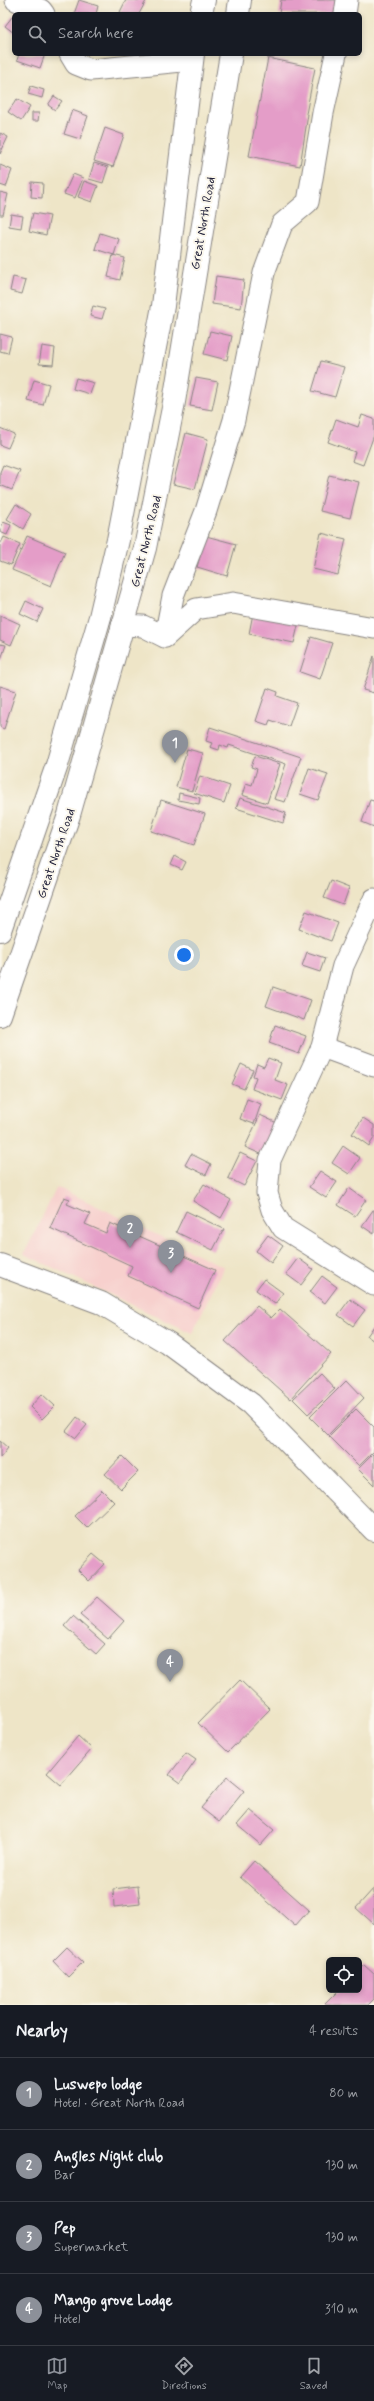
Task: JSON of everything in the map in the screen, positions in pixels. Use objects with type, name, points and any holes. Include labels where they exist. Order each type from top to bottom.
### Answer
[{"type":"main road","points":[[201,12],[204,0]]},
{"type":"main road","points":[[238,12],[240,0]]},
{"type":"main road","name":"Great North Road","points":[[0,1015],[69,815],[145,548],[161,473],[231,56]]},
{"type":"main road","name":"Great North Road","points":[[0,930],[57,765],[100,617],[118,540],[163,306],[193,57]]},
{"type":"main road","points":[[0,1265],[21,1271],[101,1303],[168,1343],[251,1404],[374,1530]]},
{"type":"street","points":[[16,0],[41,10],[42,12]]},
{"type":"street","points":[[344,12],[346,0]]},
{"type":"street","points":[[71,56],[76,64],[91,70],[193,57]]},
{"type":"street","points":[[164,637],[173,596],[206,511],[234,420],[264,273],[282,224],[308,202],[323,113],[336,56]]},
{"type":"street","points":[[164,637],[196,609],[234,603],[374,628]]},
{"type":"street","points":[[122,625],[143,626],[164,637]]},
{"type":"street","points":[[374,899],[342,966],[322,1047],[270,1160],[267,1193],[272,1210],[283,1228],[374,1285]]},
{"type":"street","points":[[322,1047],[374,1066]]},
{"type":"shaded area","points":[[57,1187],[224,1267],[192,1333],[24,1254]]},
{"type":"building","points":[[79,0],[98,6],[96,12],[75,12]]},
{"type":"building","points":[[126,0],[146,1],[140,12],[120,12]]},
{"type":"building","points":[[281,0],[339,0],[337,12],[279,12]]},
{"type":"building","points":[[19,8],[24,12],[16,12]]},
{"type":"building","points":[[12,17],[12,31],[5,26]]},
{"type":"building","points":[[18,56],[44,56],[40,68],[17,60]]},
{"type":"building","points":[[268,58],[315,68],[306,114],[308,114],[300,166],[249,156]]},
{"type":"building","points":[[31,86],[44,90],[42,98],[28,94]]},
{"type":"building","points":[[54,96],[62,101],[55,110],[48,105]]},
{"type":"building","points":[[17,99],[30,107],[21,121],[8,112]]},
{"type":"building","points":[[72,110],[88,116],[80,139],[64,134]]},
{"type":"building","points":[[32,113],[39,113],[38,121],[32,121]]},
{"type":"building","points":[[105,128],[124,135],[113,167],[94,161]]},
{"type":"building","points":[[0,133],[8,137],[0,154]]},
{"type":"building","points":[[94,163],[108,167],[103,183],[89,179]]},
{"type":"building","points":[[0,165],[12,170],[6,187],[0,185]]},
{"type":"building","points":[[73,174],[83,178],[75,198],[64,194]]},
{"type":"building","points":[[84,181],[98,186],[92,202],[78,197]]},
{"type":"building","points":[[32,182],[43,183],[42,198],[31,197]]},
{"type":"building","points":[[0,192],[8,194],[3,215],[0,215]]},
{"type":"building","points":[[33,213],[50,216],[46,235],[29,231]]},
{"type":"building","points":[[11,214],[23,216],[21,228],[9,226]]},
{"type":"building","points":[[100,233],[119,239],[114,255],[95,249]]},
{"type":"building","points":[[113,255],[125,258],[120,280],[108,277]]},
{"type":"building","points":[[216,276],[244,280],[241,308],[212,304]]},
{"type":"building","points":[[13,277],[26,280],[22,294],[10,291]]},
{"type":"building","points":[[93,306],[105,309],[102,319],[90,316]]},
{"type":"building","points":[[210,331],[232,336],[227,360],[204,354]]},
{"type":"building","points":[[0,334],[12,337],[8,353],[0,351]]},
{"type":"building","points":[[42,346],[55,348],[53,365],[39,364]]},
{"type":"building","points":[[321,361],[344,367],[335,397],[312,391]]},
{"type":"building","points":[[76,378],[94,383],[90,394],[73,389]]},
{"type":"building","points":[[196,378],[218,382],[212,410],[190,406]]},
{"type":"building","points":[[34,380],[49,384],[43,405],[28,401]]},
{"type":"building","points":[[362,415],[374,419],[374,435],[363,465],[352,461],[355,452],[328,442],[336,419],[358,427]]},
{"type":"building","points":[[0,428],[14,434],[8,448],[0,445]]},
{"type":"building","points":[[186,433],[208,439],[195,489],[173,484]]},
{"type":"building","points":[[3,465],[20,471],[12,490],[0,485],[0,472]]},
{"type":"building","points":[[329,475],[359,482],[350,518],[320,511]]},
{"type":"building","points":[[16,504],[31,514],[23,529],[7,519]]},
{"type":"building","points":[[3,522],[11,525],[7,535],[0,532]]},
{"type":"building","points":[[321,533],[346,539],[338,575],[313,569]]},
{"type":"building","points":[[27,536],[65,552],[51,586],[12,570]]},
{"type":"building","points":[[206,536],[236,544],[227,576],[197,567]]},
{"type":"building","points":[[4,537],[20,544],[11,565],[0,561],[0,545]]},
{"type":"building","points":[[26,601],[43,609],[37,622],[20,614]]},
{"type":"building","points":[[254,608],[300,617],[294,643],[249,634]]},
{"type":"building","points":[[0,615],[20,624],[11,645],[0,640]]},
{"type":"building","points":[[311,637],[332,643],[320,679],[300,672]]},
{"type":"building","points":[[0,644],[6,645],[0,662]]},
{"type":"building","points":[[374,656],[374,693],[363,690]]},
{"type":"building","points":[[0,686],[16,691],[4,729],[0,727]]},
{"type":"building","points":[[267,688],[278,692],[277,696],[297,703],[289,726],[270,720],[268,725],[256,721]]},
{"type":"building","points":[[210,727],[301,757],[285,802],[274,799],[286,764],[229,745],[228,748],[220,745],[219,750],[210,747],[212,743],[206,741]]},
{"type":"building","points":[[187,749],[203,753],[192,791],[176,787]]},
{"type":"building","points":[[255,756],[280,764],[267,803],[242,795],[246,783],[252,785],[257,769],[251,767]]},
{"type":"building","points":[[309,768],[328,774],[318,800],[300,794]]},
{"type":"building","points":[[200,776],[230,786],[224,803],[194,793]]},
{"type":"building","points":[[179,793],[200,798],[199,804],[178,800]]},
{"type":"building","points":[[240,798],[286,813],[283,823],[236,808]]},
{"type":"building","points":[[161,800],[205,814],[194,845],[151,831]]},
{"type":"building","points":[[370,800],[374,801],[374,827],[362,822]]},
{"type":"building","points":[[175,856],[186,862],[182,870],[171,865]]},
{"type":"building","points":[[331,881],[349,888],[343,905],[324,898]]},
{"type":"building","points":[[306,911],[338,923],[331,941],[299,929]]},
{"type":"building","points":[[307,952],[325,958],[320,972],[302,966]]},
{"type":"building","points":[[273,987],[311,1000],[304,1020],[266,1006]]},
{"type":"building","points":[[275,1025],[306,1036],[299,1054],[269,1043]]},
{"type":"building","points":[[268,1058],[281,1063],[275,1080],[288,1085],[282,1100],[252,1089],[256,1077],[253,1076],[257,1064],[264,1067]]},
{"type":"building","points":[[241,1064],[253,1070],[244,1089],[232,1084]]},
{"type":"building","points":[[247,1099],[261,1104],[254,1124],[240,1119]]},
{"type":"building","points":[[260,1115],[277,1123],[263,1155],[245,1147]]},
{"type":"building","points":[[363,1118],[374,1125],[374,1138],[369,1146],[352,1134]]},
{"type":"building","points":[[343,1146],[360,1158],[349,1174],[332,1163]]},
{"type":"building","points":[[240,1153],[257,1161],[244,1186],[228,1178]]},
{"type":"building","points":[[191,1154],[211,1164],[206,1175],[185,1165]]},
{"type":"building","points":[[320,1171],[337,1182],[326,1198],[309,1187]]},
{"type":"building","points":[[204,1184],[231,1200],[221,1218],[193,1201]]},
{"type":"building","points":[[349,1188],[366,1200],[355,1216],[338,1205]]},
{"type":"building","points":[[64,1197],[70,1199],[67,1204],[90,1214],[85,1224],[106,1233],[110,1223],[215,1270],[198,1308],[128,1276],[132,1266],[50,1228]]},
{"type":"building","points":[[374,1210],[374,1234],[362,1226]]},
{"type":"building","points":[[186,1211],[224,1229],[213,1250],[176,1232]]},
{"type":"building","points":[[268,1235],[283,1246],[271,1263],[256,1251]]},
{"type":"building","points":[[298,1258],[313,1269],[301,1285],[286,1274]]},
{"type":"building","points":[[322,1276],[337,1287],[325,1303],[310,1292]]},
{"type":"building","points":[[264,1279],[283,1293],[275,1304],[256,1290]]},
{"type":"building","points":[[350,1299],[365,1310],[353,1326],[338,1315]]},
{"type":"building","points":[[257,1306],[271,1318],[280,1309],[331,1354],[290,1399],[225,1341]]},
{"type":"building","points":[[374,1326],[374,1341],[367,1336]]},
{"type":"building","points":[[320,1373],[335,1389],[308,1414],[293,1399]]},
{"type":"building","points":[[347,1380],[364,1398],[328,1435],[310,1417]]},
{"type":"building","points":[[42,1394],[55,1406],[42,1419],[30,1407]]},
{"type":"building","points":[[356,1409],[374,1427],[374,1451],[359,1466],[329,1436]]},
{"type":"building","points":[[77,1417],[87,1425],[76,1438],[66,1431]]},
{"type":"building","points":[[0,1441],[8,1448],[0,1458]]},
{"type":"building","points":[[374,1453],[374,1485],[358,1469]]},
{"type":"building","points":[[122,1456],[138,1472],[121,1489],[105,1474]]},
{"type":"building","points":[[102,1490],[114,1502],[87,1528],[75,1516]]},
{"type":"building","points":[[93,1554],[105,1564],[89,1581],[78,1570]]},
{"type":"building","points":[[97,1597],[124,1621],[108,1639],[80,1615]]},
{"type":"building","points":[[73,1616],[105,1644],[96,1654],[64,1626]]},
{"type":"building","points":[[240,1680],[270,1709],[228,1752],[198,1723]]},
{"type":"building","points":[[78,1736],[92,1749],[61,1785],[47,1773]]},
{"type":"building","points":[[186,1753],[196,1760],[180,1783],[169,1775]]},
{"type":"building","points":[[227,1777],[244,1791],[219,1822],[201,1808]]},
{"type":"building","points":[[250,1810],[274,1830],[261,1845],[237,1825]]},
{"type":"building","points":[[254,1861],[309,1910],[295,1926],[240,1877]]},
{"type":"building","points":[[138,1886],[140,1904],[114,1907],[113,1889]]},
{"type":"building","points":[[374,1888],[374,1924],[356,1908]]},
{"type":"building","points":[[67,1947],[83,1962],[68,1977],[53,1961]]},
{"type":"building","points":[[364,1965],[374,1974],[374,1999],[368,2005],[324,2005],[336,1993],[362,1993],[362,1967]]},
{"type":"place","name":"Luswepo lodge","points":[[175,763]]},
{"type":"place","name":"Angles Night club","points":[[130,1248]]},
{"type":"place","name":"Pep","points":[[171,1273]]},
{"type":"place","name":"Mango grove Lodge","points":[[170,1682]]}]
